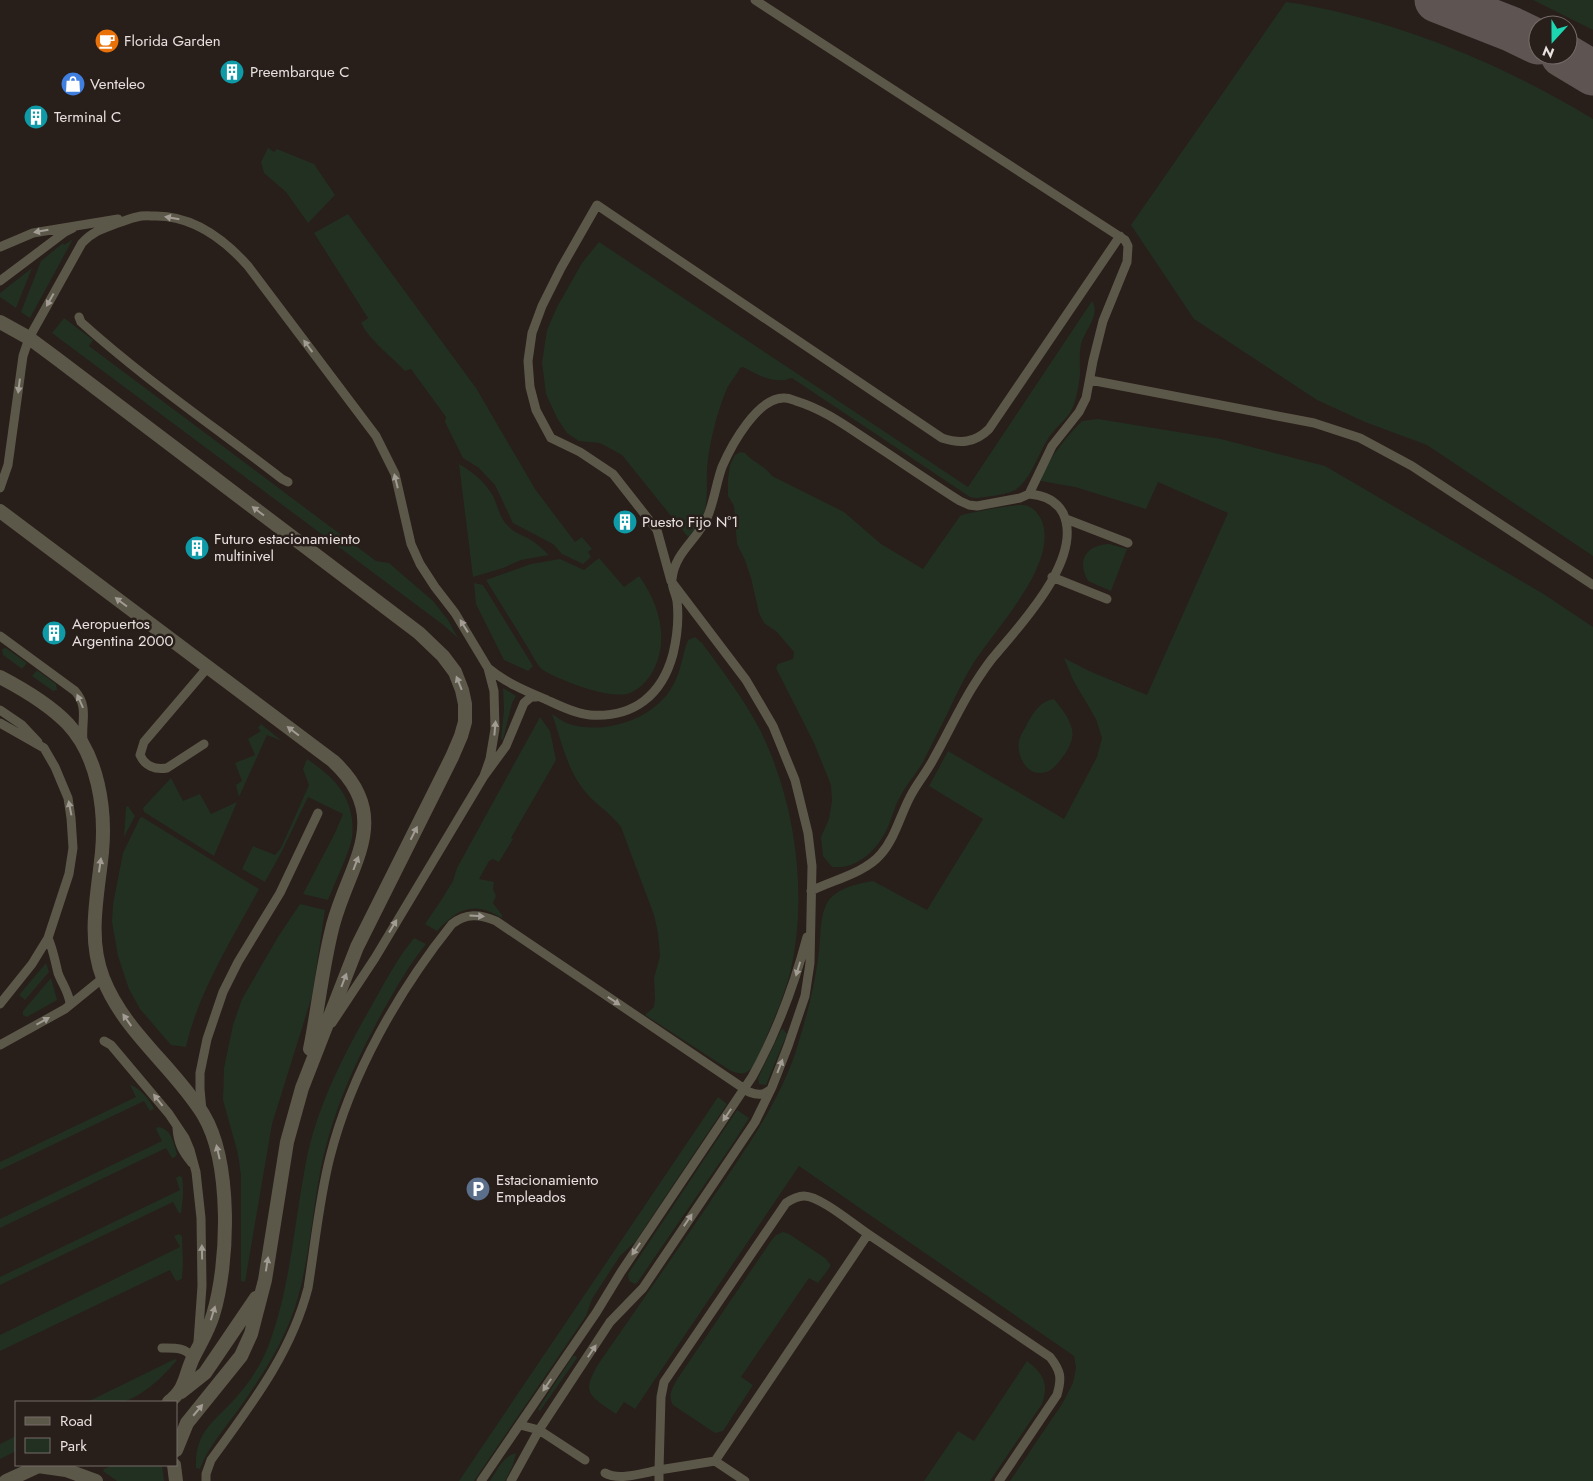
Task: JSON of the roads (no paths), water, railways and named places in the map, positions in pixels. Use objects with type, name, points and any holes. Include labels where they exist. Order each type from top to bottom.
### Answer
[{"type":"street","points":[[0,322],[29,338],[419,633],[444,656],[455,672],[465,704],[465,722],[461,736],[357,947],[302,1088]]},
{"type":"street","points":[[0,511],[333,761],[353,783],[359,795],[362,810],[364,828],[362,844],[332,927],[319,1005],[302,1088],[287,1142],[262,1288],[251,1334],[241,1356],[187,1423],[178,1445]]},
{"type":"street","points":[[0,677],[18,687],[61,718],[69,725],[84,748],[97,783],[101,802],[102,852],[96,896],[95,933],[98,960],[103,978],[128,1023],[173,1074],[203,1114],[214,1136],[223,1186],[224,1225],[219,1291],[206,1336],[195,1356],[181,1393]]},
{"type":"street","points":[[170,1401],[205,1373],[262,1288]]},
{"type":"street","points":[[0,1481],[37,1466]]},
{"type":"street","points":[[44,1466],[66,1470],[96,1481]]},
{"type":"street","points":[[174,1466],[176,1481]]},
{"type":"street","points":[[6,1481],[19,1474]]},
{"type":"lane","points":[[755,0],[1125,240],[1128,246],[1127,262],[1103,322],[1086,398],[1083,405],[1052,446],[1029,494]]},
{"type":"lane","points":[[488,668],[511,685],[589,715],[616,712],[644,702],[655,693],[663,680],[673,652],[678,617],[677,600],[658,530],[614,474],[580,452],[551,438],[536,410],[530,387],[528,361],[532,333],[542,306],[561,268],[597,205],[942,438],[954,442],[968,442],[981,437],[989,429],[1120,236]]},
{"type":"lane","points":[[0,488],[8,465],[23,356],[29,338],[82,242],[94,232],[138,216]]},
{"type":"lane","points":[[0,247],[33,233],[138,216],[161,216],[180,219],[197,225],[216,236],[234,250],[274,299],[376,436],[395,474],[411,544],[417,557],[435,587],[455,612],[488,668],[494,691],[495,729],[490,759],[484,776]]},
{"type":"lane","points":[[0,281],[65,232],[85,224]]},
{"type":"lane","points":[[79,317],[81,322],[142,374],[282,480],[288,482]]},
{"type":"lane","points":[[1090,380],[1314,423],[1360,438],[1412,466],[1593,585]]},
{"type":"lane","points":[[671,580],[681,553],[708,517],[722,469],[732,449],[761,407],[772,400],[785,398],[820,409],[968,505],[977,506],[1020,498],[1029,494],[1039,494],[1059,506],[1066,519],[1067,537],[1062,559],[1052,578],[1033,610],[994,655],[972,688],[927,771],[910,796],[893,836],[881,854],[868,866],[811,892]]},
{"type":"lane","points":[[1066,519],[1128,543]]},
{"type":"lane","points":[[1052,578],[1107,599]]},
{"type":"lane","points":[[511,1481],[539,1430],[610,1322],[643,1288],[755,1122],[772,1087],[805,996],[810,963],[812,866],[808,833],[795,780],[773,726],[746,680],[671,580]]},
{"type":"lane","points":[[0,636],[80,696],[84,704],[82,733],[84,748]]},
{"type":"lane","points":[[204,744],[167,768],[153,768],[143,761],[140,755],[144,742],[208,667]]},
{"type":"lane","points":[[320,1041],[375,958],[484,776],[506,746],[524,703],[531,697],[537,696]]},
{"type":"lane","points":[[0,710],[22,725],[44,748],[62,781],[68,798],[73,848],[72,860],[48,938],[32,964],[0,1004]]},
{"type":"lane","points":[[0,723],[44,748]]},
{"type":"lane","points":[[203,1114],[200,1074],[207,1039],[220,1001],[238,962],[280,893],[318,813]]},
{"type":"lane","points":[[206,1481],[206,1474],[211,1460],[257,1396],[286,1347],[302,1308],[308,1288],[330,1158],[341,1117],[356,1080],[414,974],[452,924],[464,917],[481,916],[496,921],[744,1089],[762,1095],[767,1093],[772,1087]]},
{"type":"lane","points":[[481,1481],[596,1313],[621,1272],[744,1089],[766,1053],[791,992],[811,922]]},
{"type":"lane","points":[[48,938],[52,946],[59,975],[69,995],[70,1004]]},
{"type":"lane","points":[[0,1045],[65,1009],[103,978]]},
{"type":"lane","points":[[104,1041],[111,1045],[152,1092],[186,1138],[200,1195],[202,1277],[195,1356],[179,1348],[162,1348]]},
{"type":"lane","points":[[659,1481],[661,1397],[664,1382],[786,1203],[796,1197],[805,1196],[817,1199],[1050,1357],[1056,1365],[1061,1383],[1057,1395],[999,1481]]},
{"type":"lane","points":[[715,1460],[868,1234]]},
{"type":"lane","points":[[596,1313],[610,1322]]},
{"type":"lane","points":[[520,1425],[539,1430],[585,1460]]},
{"type":"lane","points":[[605,1474],[619,1478],[715,1460],[745,1481]]},
{"type":"place","name":"Florida Garden","points":[[107,41]]},
{"type":"place","name":"Preembarque C","points":[[232,72]]},
{"type":"place","name":"Venteleo","points":[[73,84]]},
{"type":"place","name":"Terminal C","points":[[36,117]]},
{"type":"place","name":"Puesto Fijo N°1","points":[[625,522]]},
{"type":"place","name":"Futuro estacionamiento multinivel","points":[[197,548]]},
{"type":"place","name":"Aeropuertos Argentina 2000","points":[[54,633]]},
{"type":"place","name":"Estacionamiento Empleados","points":[[478,1189]]}]
